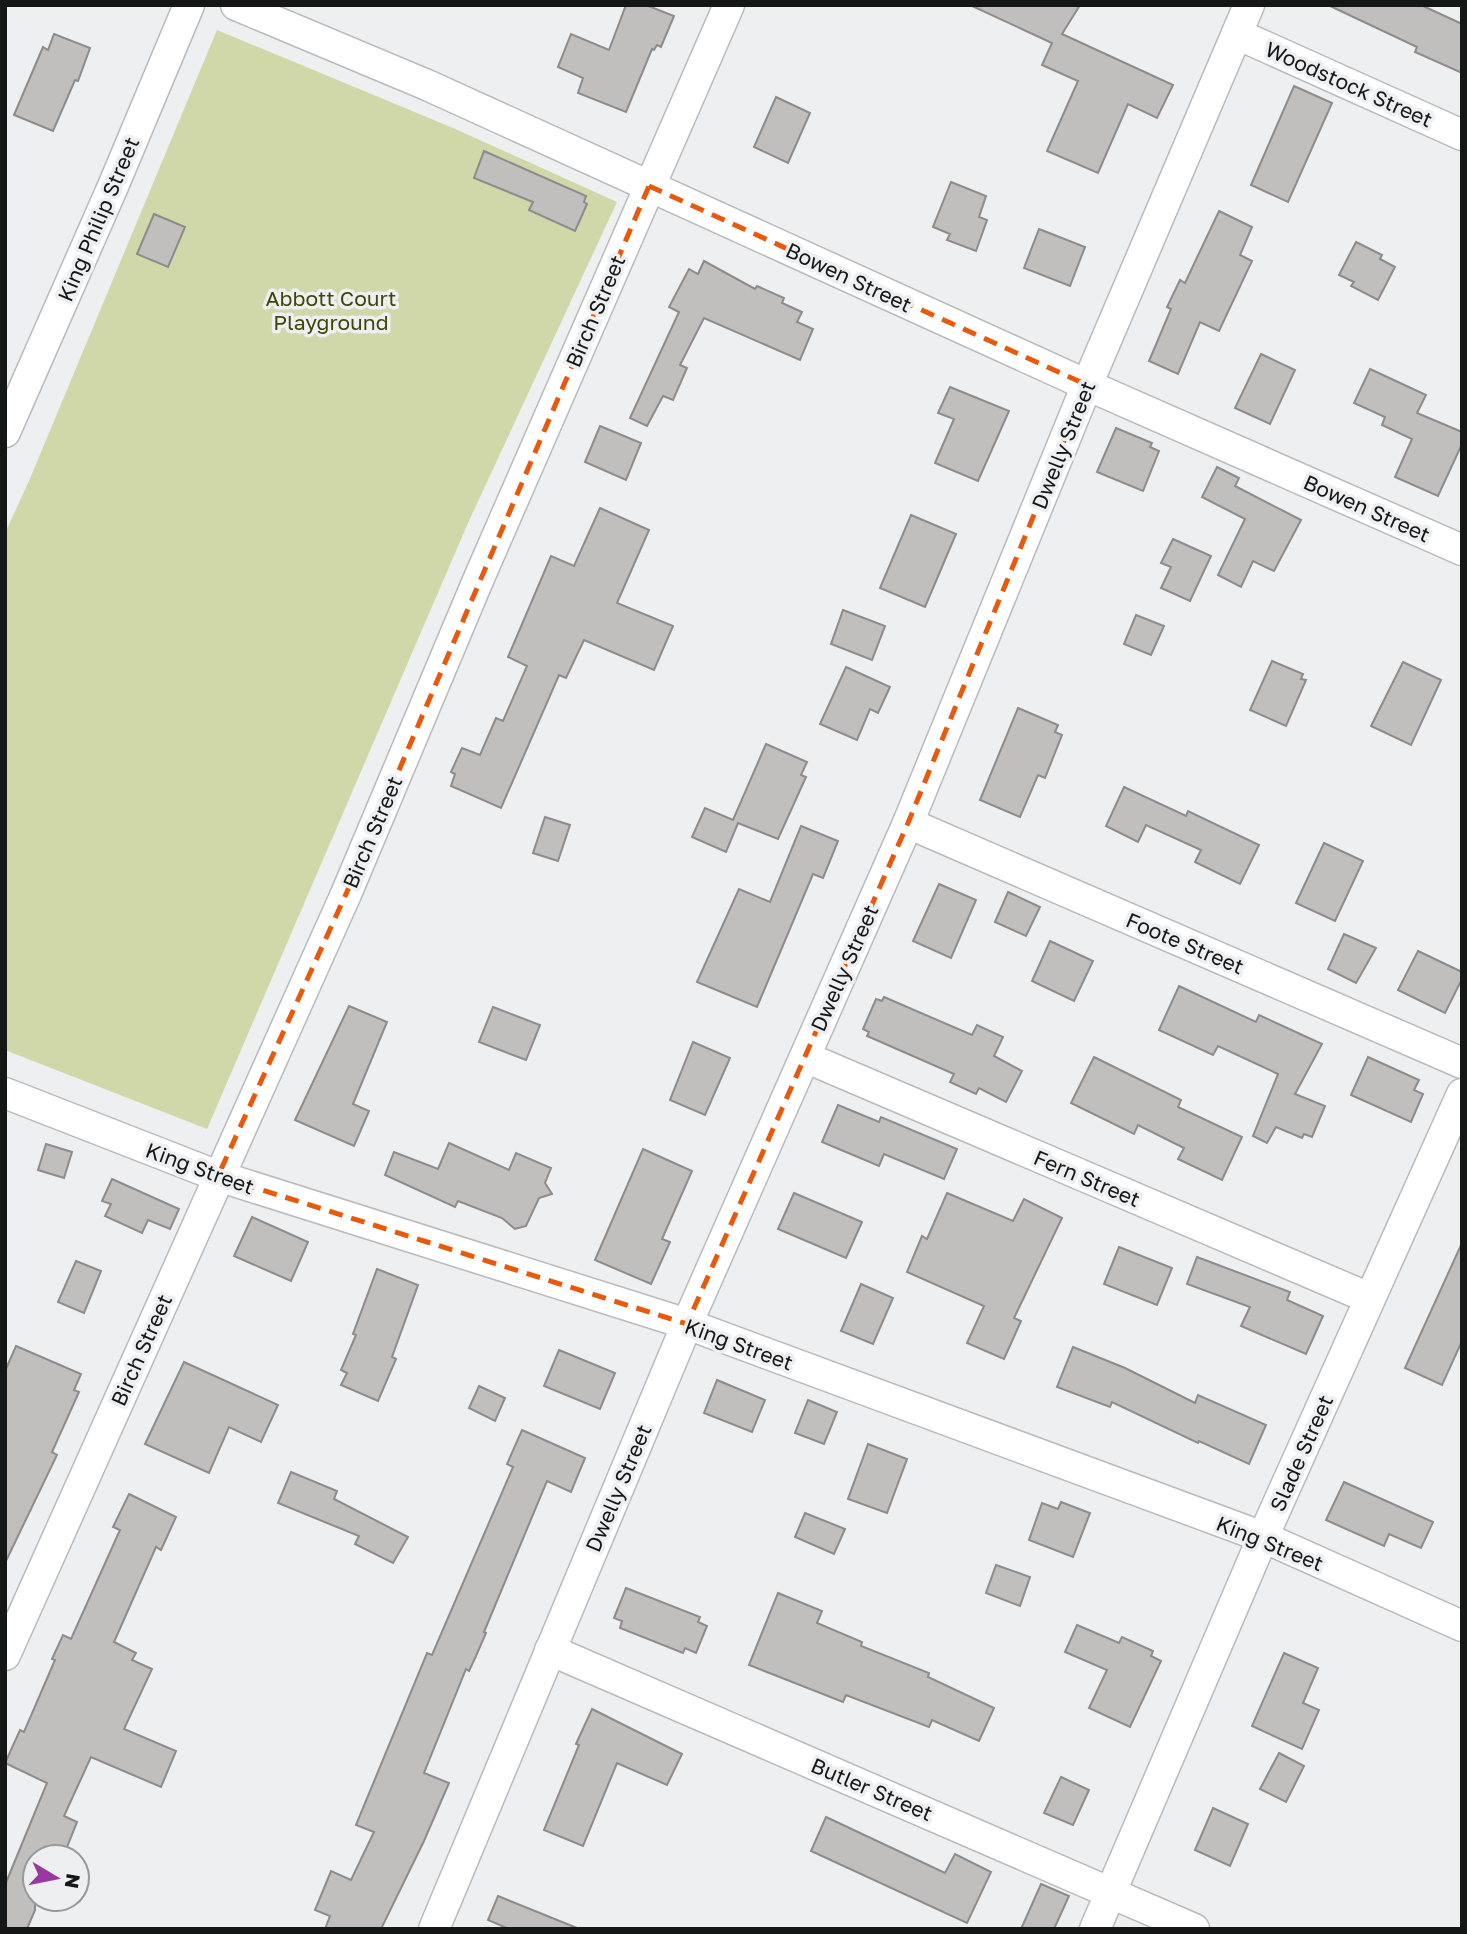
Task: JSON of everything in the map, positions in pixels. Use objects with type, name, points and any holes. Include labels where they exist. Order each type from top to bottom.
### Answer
[{"type":"street","name":"King Philip Street","points":[[5,432],[109,196],[189,5]]},
{"type":"street","name":"Bowen Street","points":[[236,5],[427,85],[1087,385],[1462,550]]},
{"type":"street","name":"Birch Street","points":[[5,1655],[346,894],[729,5]]},
{"type":"street","name":"Dwelly Street","points":[[434,1929],[687,1324],[908,823],[1087,385],[1249,5]]},
{"type":"street","name":"Woodstock Street","points":[[1237,34],[1462,135]]},
{"type":"street","name":"Foote Street","points":[[908,823],[1462,1063]]},
{"type":"street","name":"Fern Street","points":[[805,1057],[1369,1298]]},
{"type":"street","name":"King Street","points":[[5,1093],[218,1177],[687,1324],[1263,1537],[1462,1626]]},
{"type":"street","name":"Slade Street","points":[[1095,1929],[1263,1537],[1462,1094]]},
{"type":"street","name":"Butler Street","points":[[550,1650],[1194,1929]]},
{"type":"highlighted area","points":[[649,186],[1087,385],[908,823],[687,1324],[218,1176],[346,894]]},
{"type":"green space","name":"Abbott Court Playground","points":[[217,30],[453,128],[617,202],[468,523],[207,1129],[5,1050],[5,533]]},
{"type":"building","points":[[626,5],[646,5],[674,16],[661,47],[657,45],[652,49],[626,112],[578,93],[583,78],[558,67],[571,34],[609,50]]},
{"type":"building","points":[[970,5],[1080,5],[1062,34],[1173,85],[1157,118],[1128,104],[1098,173],[1047,151],[1078,81],[1042,65],[1052,43]]},
{"type":"building","points":[[1328,5],[1421,5],[1462,24],[1462,73],[1415,52],[1417,47]]},
{"type":"building","points":[[54,34],[90,48],[78,81],[75,80],[53,131],[14,115],[43,47],[48,50]]},
{"type":"building","points":[[1294,86],[1332,103],[1288,202],[1251,185]]},
{"type":"building","points":[[776,97],[810,113],[788,163],[754,147]]},
{"type":"building","points":[[484,151],[586,196],[584,202],[587,204],[575,231],[529,210],[533,202],[474,178]]},
{"type":"building","points":[[951,182],[986,196],[979,217],[987,220],[976,251],[947,240],[950,234],[933,227]]},
{"type":"building","points":[[1219,211],[1252,227],[1240,255],[1252,261],[1219,331],[1200,322],[1178,374],[1149,361],[1171,309],[1167,307],[1180,280],[1185,283]]},
{"type":"building","points":[[154,214],[185,227],[168,267],[137,254]]},
{"type":"building","points":[[1039,229],[1085,247],[1070,286],[1024,268]]},
{"type":"building","points":[[1356,242],[1382,255],[1380,259],[1395,267],[1378,300],[1351,286],[1354,282],[1339,275]]},
{"type":"building","points":[[704,261],[755,289],[757,286],[784,298],[782,303],[802,312],[797,322],[813,329],[800,360],[704,318],[680,365],[687,368],[673,400],[663,396],[647,426],[630,418],[679,312],[669,307],[689,269],[698,274]]},
{"type":"building","points":[[1261,354],[1295,370],[1270,424],[1235,408]]},
{"type":"building","points":[[1370,369],[1426,395],[1417,413],[1462,432],[1462,444],[1438,496],[1395,477],[1412,439],[1382,425],[1385,417],[1354,403]]},
{"type":"building","points":[[950,387],[1009,411],[978,481],[935,463],[954,419],[938,413]]},
{"type":"building","points":[[600,426],[641,443],[626,480],[585,462]]},
{"type":"building","points":[[1116,428],[1152,443],[1150,447],[1159,451],[1143,491],[1097,472]]},
{"type":"building","points":[[1217,467],[1239,478],[1235,486],[1301,520],[1274,571],[1253,561],[1241,587],[1218,575],[1245,519],[1202,497]]},
{"type":"building","points":[[600,508],[649,530],[617,603],[673,626],[654,670],[584,640],[566,678],[559,675],[501,808],[451,786],[455,774],[451,772],[462,748],[480,755],[496,718],[503,721],[527,666],[508,657],[551,556],[574,566]]},
{"type":"building","points":[[911,515],[956,534],[925,607],[880,588]]},
{"type":"building","points":[[1173,539],[1211,556],[1190,601],[1161,588],[1171,567],[1161,563]]},
{"type":"building","points":[[843,610],[885,626],[872,660],[831,644]]},
{"type":"building","points":[[1136,615],[1164,626],[1151,655],[1124,644]]},
{"type":"building","points":[[1272,661],[1303,674],[1301,679],[1306,680],[1286,726],[1250,710]]},
{"type":"building","points":[[1403,662],[1441,680],[1411,745],[1371,726]]},
{"type":"building","points":[[846,667],[890,687],[878,713],[870,709],[857,740],[820,724]]},
{"type":"building","points":[[1018,708],[1058,725],[1055,732],[1062,735],[1045,778],[1038,775],[1020,817],[980,800]]},
{"type":"building","points":[[766,744],[807,762],[801,775],[806,777],[778,839],[738,823],[726,852],[692,837],[705,808],[733,820]]},
{"type":"building","points":[[1124,787],[1186,816],[1188,811],[1259,845],[1240,884],[1195,862],[1201,850],[1146,825],[1138,842],[1106,826]]},
{"type":"building","points":[[545,817],[570,825],[558,861],[533,853]]},
{"type":"building","points":[[801,826],[838,841],[823,878],[813,874],[757,1007],[697,982],[739,889],[770,902]]},
{"type":"building","points":[[1324,843],[1363,861],[1335,921],[1296,903]]},
{"type":"building","points":[[939,884],[976,900],[951,958],[913,941]]},
{"type":"building","points":[[1008,892],[1040,907],[1026,936],[995,922]]},
{"type":"building","points":[[1344,934],[1376,948],[1356,983],[1328,969]]},
{"type":"building","points":[[1050,941],[1093,961],[1074,1001],[1032,981]]},
{"type":"building","points":[[1418,951],[1462,972],[1462,979],[1445,1013],[1398,990]]},
{"type":"building","points":[[1179,986],[1256,1022],[1259,1015],[1322,1044],[1295,1094],[1325,1106],[1312,1137],[1304,1134],[1302,1138],[1276,1127],[1267,1143],[1253,1136],[1278,1074],[1218,1046],[1213,1055],[1159,1030]]},
{"type":"building","points":[[884,997],[972,1035],[977,1025],[1003,1037],[994,1056],[1022,1071],[1006,1102],[979,1088],[976,1094],[950,1082],[954,1074],[867,1036],[869,1032],[863,1029],[876,999],[882,1001]]},
{"type":"building","points":[[349,1006],[387,1022],[353,1104],[369,1111],[354,1146],[295,1120]]},
{"type":"building","points":[[493,1007],[540,1025],[526,1060],[479,1042]]},
{"type":"building","points":[[693,1042],[730,1058],[705,1115],[670,1100]]},
{"type":"building","points":[[1094,1057],[1181,1100],[1178,1107],[1242,1137],[1222,1180],[1178,1159],[1184,1148],[1138,1125],[1134,1134],[1071,1103]]},
{"type":"building","points":[[1368,1057],[1419,1080],[1414,1090],[1423,1094],[1411,1122],[1351,1095]]},
{"type":"building","points":[[838,1105],[879,1122],[881,1117],[957,1149],[944,1179],[884,1154],[879,1166],[822,1142]]},
{"type":"building","points":[[449,1143],[509,1170],[516,1153],[551,1168],[545,1183],[552,1194],[539,1198],[526,1226],[515,1229],[502,1218],[458,1201],[455,1207],[385,1175],[394,1152],[438,1169]]},
{"type":"building","points":[[46,1144],[72,1152],[64,1178],[38,1170]]},
{"type":"building","points":[[643,1149],[692,1171],[662,1239],[670,1242],[651,1284],[595,1260]]},
{"type":"building","points":[[112,1179],[179,1209],[170,1229],[148,1220],[142,1233],[105,1216],[111,1204],[102,1201]]},
{"type":"building","points":[[794,1193],[862,1222],[846,1258],[778,1229]]},
{"type":"building","points":[[947,1193],[1013,1221],[1024,1199],[1062,1218],[1014,1318],[1021,1321],[1004,1359],[967,1343],[984,1306],[907,1272],[922,1236],[927,1239]]},
{"type":"building","points":[[252,1217],[308,1242],[291,1281],[234,1256]]},
{"type":"building","points":[[1462,1243],[1462,1341],[1442,1385],[1405,1368]]},
{"type":"building","points":[[1119,1247],[1172,1268],[1157,1305],[1104,1284]]},
{"type":"building","points":[[1197,1257],[1290,1292],[1287,1300],[1323,1316],[1306,1354],[1241,1326],[1250,1307],[1187,1284]]},
{"type":"building","points":[[76,1261],[101,1271],[84,1313],[58,1302]]},
{"type":"building","points":[[377,1269],[418,1285],[392,1357],[396,1359],[378,1401],[341,1385],[347,1373],[341,1370],[356,1335],[353,1334]]},
{"type":"building","points":[[861,1284],[893,1298],[873,1344],[841,1331]]},
{"type":"building","points":[[16,1346],[81,1374],[74,1390],[79,1392],[52,1452],[57,1455],[5,1563],[5,1371]]},
{"type":"building","points":[[1073,1347],[1125,1368],[1195,1403],[1198,1395],[1266,1425],[1249,1464],[1112,1402],[1110,1407],[1057,1387]]},
{"type":"building","points":[[559,1350],[615,1373],[600,1409],[544,1386]]},
{"type":"building","points":[[184,1362],[278,1405],[261,1442],[229,1427],[209,1473],[145,1444]]},
{"type":"building","points":[[717,1380],[765,1400],[752,1432],[704,1413]]},
{"type":"building","points":[[479,1386],[505,1398],[495,1421],[469,1408]]},
{"type":"building","points":[[808,1400],[837,1412],[824,1444],[795,1433]]},
{"type":"building","points":[[522,1430],[585,1458],[571,1492],[547,1481],[484,1632],[486,1633],[469,1671],[466,1669],[424,1773],[449,1783],[381,1929],[325,1929],[330,1916],[315,1910],[331,1871],[351,1880],[374,1832],[356,1825],[427,1653],[432,1655],[513,1467],[507,1464]]},
{"type":"building","points":[[868,1444],[907,1459],[887,1513],[848,1499]]},
{"type":"building","points":[[291,1472],[337,1491],[334,1499],[408,1537],[393,1563],[355,1544],[359,1536],[278,1503]]},
{"type":"building","points":[[1344,1482],[1433,1522],[1421,1548],[1389,1534],[1384,1546],[1326,1520]]},
{"type":"building","points":[[129,1494],[176,1517],[161,1550],[156,1547],[114,1642],[136,1653],[132,1660],[152,1669],[124,1729],[176,1751],[161,1787],[91,1757],[64,1816],[77,1822],[69,1843],[22,1843],[47,1783],[5,1763],[20,1730],[24,1732],[63,1635],[71,1639],[120,1530],[113,1527]]},
{"type":"building","points":[[1061,1502],[1090,1513],[1073,1557],[1029,1540],[1042,1503],[1058,1509]]},
{"type":"building","points":[[805,1513],[845,1529],[834,1554],[795,1537]]},
{"type":"building","points":[[996,1565],[1030,1577],[1020,1606],[986,1593]]},
{"type":"building","points":[[626,1588],[700,1617],[698,1622],[707,1626],[696,1653],[685,1648],[683,1653],[620,1628],[622,1621],[614,1618]]},
{"type":"building","points":[[778,1593],[822,1611],[817,1623],[862,1642],[861,1646],[929,1673],[928,1677],[994,1708],[979,1741],[932,1720],[929,1727],[846,1695],[843,1702],[749,1665]]},
{"type":"building","points":[[1077,1625],[1119,1643],[1122,1637],[1153,1651],[1151,1656],[1161,1661],[1130,1727],[1089,1708],[1107,1670],[1065,1652]]},
{"type":"building","points":[[1284,1653],[1318,1668],[1303,1703],[1319,1710],[1302,1749],[1252,1726]]},
{"type":"building","points":[[592,1709],[682,1754],[667,1785],[617,1763],[583,1846],[544,1830]]},
{"type":"building","points":[[1279,1753],[1304,1766],[1286,1802],[1260,1789]]},
{"type":"building","points":[[1061,1777],[1089,1790],[1073,1825],[1044,1813]]},
{"type":"building","points":[[1213,1808],[1248,1824],[1230,1866],[1195,1850]]},
{"type":"building","points":[[826,1817],[945,1873],[955,1854],[991,1872],[967,1923],[811,1851]]},
{"type":"building","points":[[21,1846],[21,1913],[34,1913],[27,1929],[5,1929],[5,1885]]},
{"type":"building","points":[[1041,1884],[1069,1896],[1054,1929],[1021,1929]]},
{"type":"building","points":[[498,1896],[577,1929],[509,1929],[488,1920]]}]
